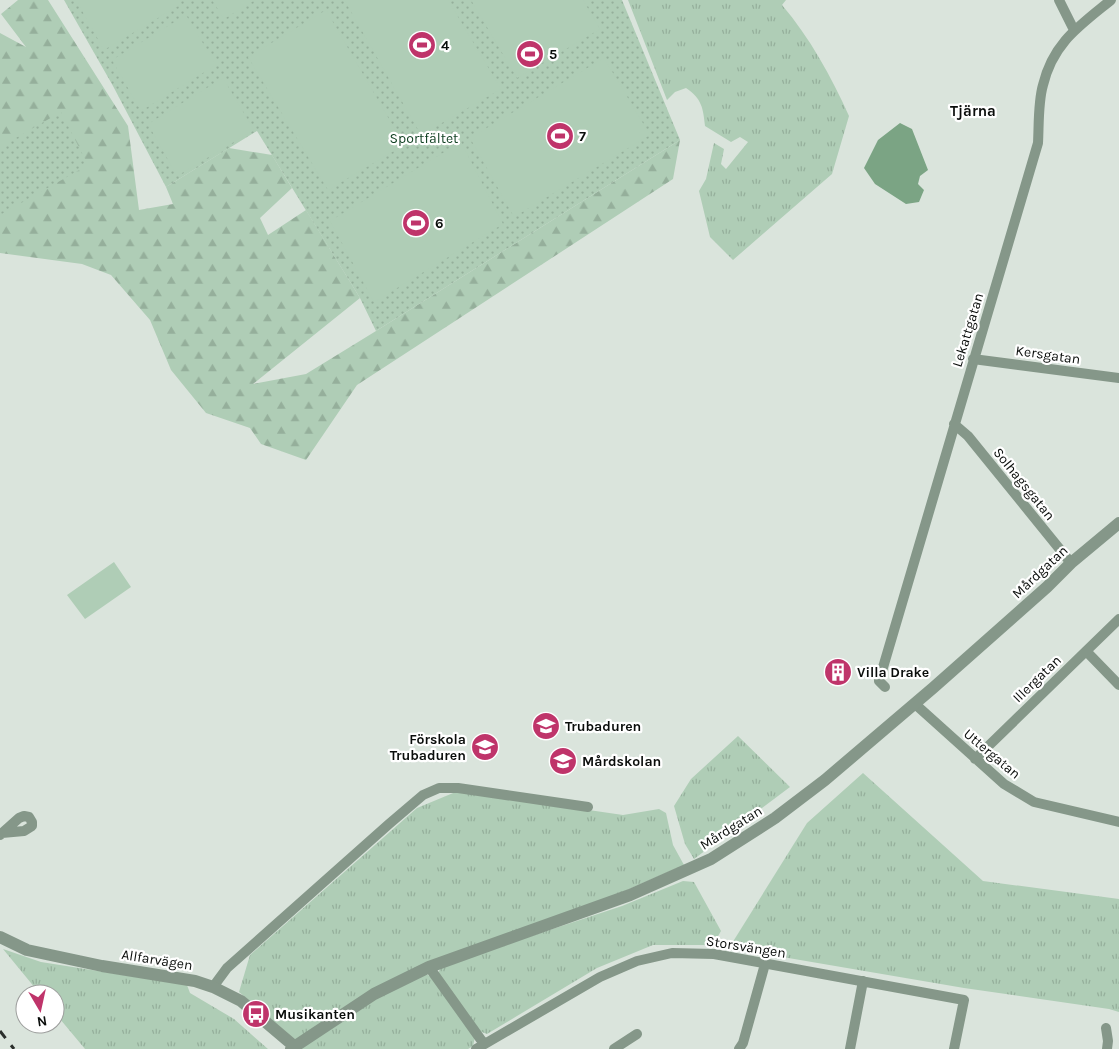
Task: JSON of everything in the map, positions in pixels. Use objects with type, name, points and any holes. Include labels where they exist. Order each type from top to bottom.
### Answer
[{"type":"street","points":[[1059,0],[1074,30]]},
{"type":"street","name":"Lekattgatan","points":[[885,687],[879,681],[1038,143],[1042,86],[1056,51],[1074,30],[1111,0]]},
{"type":"street","name":"Kersgatan","points":[[973,359],[1119,378]]},
{"type":"street","name":"Solhagsgatan","points":[[954,424],[968,436],[1071,563]]},
{"type":"street","name":"Mårdgatan","points":[[292,1047],[374,994],[429,967],[630,895],[711,859],[775,818],[825,780],[915,704],[1119,522]]},
{"type":"street","name":"Illergatan","points":[[975,759],[1119,619]]},
{"type":"street","points":[[1086,651],[1119,685]]},
{"type":"street","name":"Uttergatan","points":[[915,704],[1004,784],[1034,802],[1119,822]]},
{"type":"street","points":[[213,987],[227,968],[389,824],[424,796],[439,788],[458,788],[588,807]]},
{"type":"street","name":"Allfarvägen","points":[[0,937],[27,950],[102,966],[195,981],[213,987],[241,1001],[292,1047]]},
{"type":"street","name":"Storsvängen","points":[[429,967],[480,1047],[600,978],[637,961],[672,953],[714,954],[964,1000],[954,1049]]},
{"type":"street","points":[[739,1049],[743,1043],[765,964]]},
{"type":"street","points":[[850,1049],[863,981]]},
{"type":"street","points":[[1106,1028],[1107,1049]]},
{"type":"street","points":[[615,1049],[637,1034]]},
{"type":"green space","points":[[18,0],[48,0],[128,126],[139,210],[173,204],[166,187],[229,148],[272,155],[292,188],[260,218],[268,235],[306,210],[360,298],[253,384],[306,374],[680,140],[673,179],[357,385],[306,460],[261,444],[250,428],[206,413],[171,370],[150,320],[111,275],[82,264],[0,253],[0,33],[26,47],[1,14]]},
{"type":"green space","name":"Sportfältet","points":[[64,0],[622,0],[680,140],[376,331],[360,298],[257,131],[166,187],[113,86]]},
{"type":"green space","points":[[76,0],[177,0],[180,5],[104,50]]},
{"type":"green space","points":[[212,0],[255,0],[224,19]]},
{"type":"green space","name":"4","points":[[346,0],[448,0],[501,89],[421,135]]},
{"type":"green space","name":"5","points":[[471,0],[583,0],[600,29],[517,78]]},
{"type":"green space","points":[[628,0],[786,0],[782,5],[802,31],[819,58],[849,116],[832,174],[733,260],[710,237],[699,191],[706,179],[714,143],[724,149],[721,164],[726,169],[748,142],[740,137],[731,142],[705,126],[699,100],[686,88],[675,92],[667,100]]},
{"type":"green space","points":[[326,10],[404,145],[328,190],[248,57]]},
{"type":"green space","points":[[186,15],[216,65],[141,111],[112,60]]},
{"type":"green space","name":"7","points":[[604,58],[650,135],[514,217],[470,138]]},
{"type":"green space","points":[[223,78],[254,130],[177,176],[148,124]]},
{"type":"green space","points":[[61,112],[88,165],[0,215],[0,147]]},
{"type":"green space","name":"6","points":[[461,142],[503,224],[374,302],[330,221]]},
{"type":"green space","points":[[114,562],[131,587],[85,619],[67,595]]},
{"type":"green space","points":[[738,736],[790,787],[694,859],[685,844],[674,806],[691,779]]},
{"type":"green space","points":[[863,773],[983,881],[1119,899],[1119,1012],[729,948],[807,823]]},
{"type":"green space","points":[[458,791],[623,815],[659,809],[666,813],[673,845],[684,865],[618,894],[430,963],[295,1040],[239,992],[250,955],[417,808]]},
{"type":"green space","points":[[683,881],[694,882],[721,931],[713,945],[653,945],[597,968],[487,1034],[479,1031],[438,974],[441,966],[622,906]]},
{"type":"green space","points":[[3,949],[41,962],[187,985],[190,993],[234,1019],[268,1049],[85,1049],[65,1025],[65,984],[32,984]]},
{"type":"green space","points":[[426,974],[433,978],[475,1037],[473,1046],[468,1049],[297,1049],[375,997]]},
{"type":"shaded area","points":[[900,123],[912,129],[928,170],[920,176],[918,184],[924,190],[919,202],[906,204],[875,184],[864,168],[878,140]]},
{"type":"railway","points":[[0,1031],[14,1049]]},
{"type":"place","name":"4","points":[[422,45]]},
{"type":"place","name":"5","points":[[530,54]]},
{"type":"place","name":"7","points":[[560,136]]},
{"type":"place","name":"6","points":[[416,223]]},
{"type":"place","name":"Villa Drake","points":[[838,672]]},
{"type":"place","name":"Trubaduren","points":[[546,726]]},
{"type":"place","name":"Förskola Trubaduren","points":[[485,747]]},
{"type":"place","name":"Mårdskolan","points":[[563,761]]},
{"type":"place","name":"Musikanten","points":[[256,1014]]},
{"type":"district","name":"Tjärna","points":[[973,111]]}]
